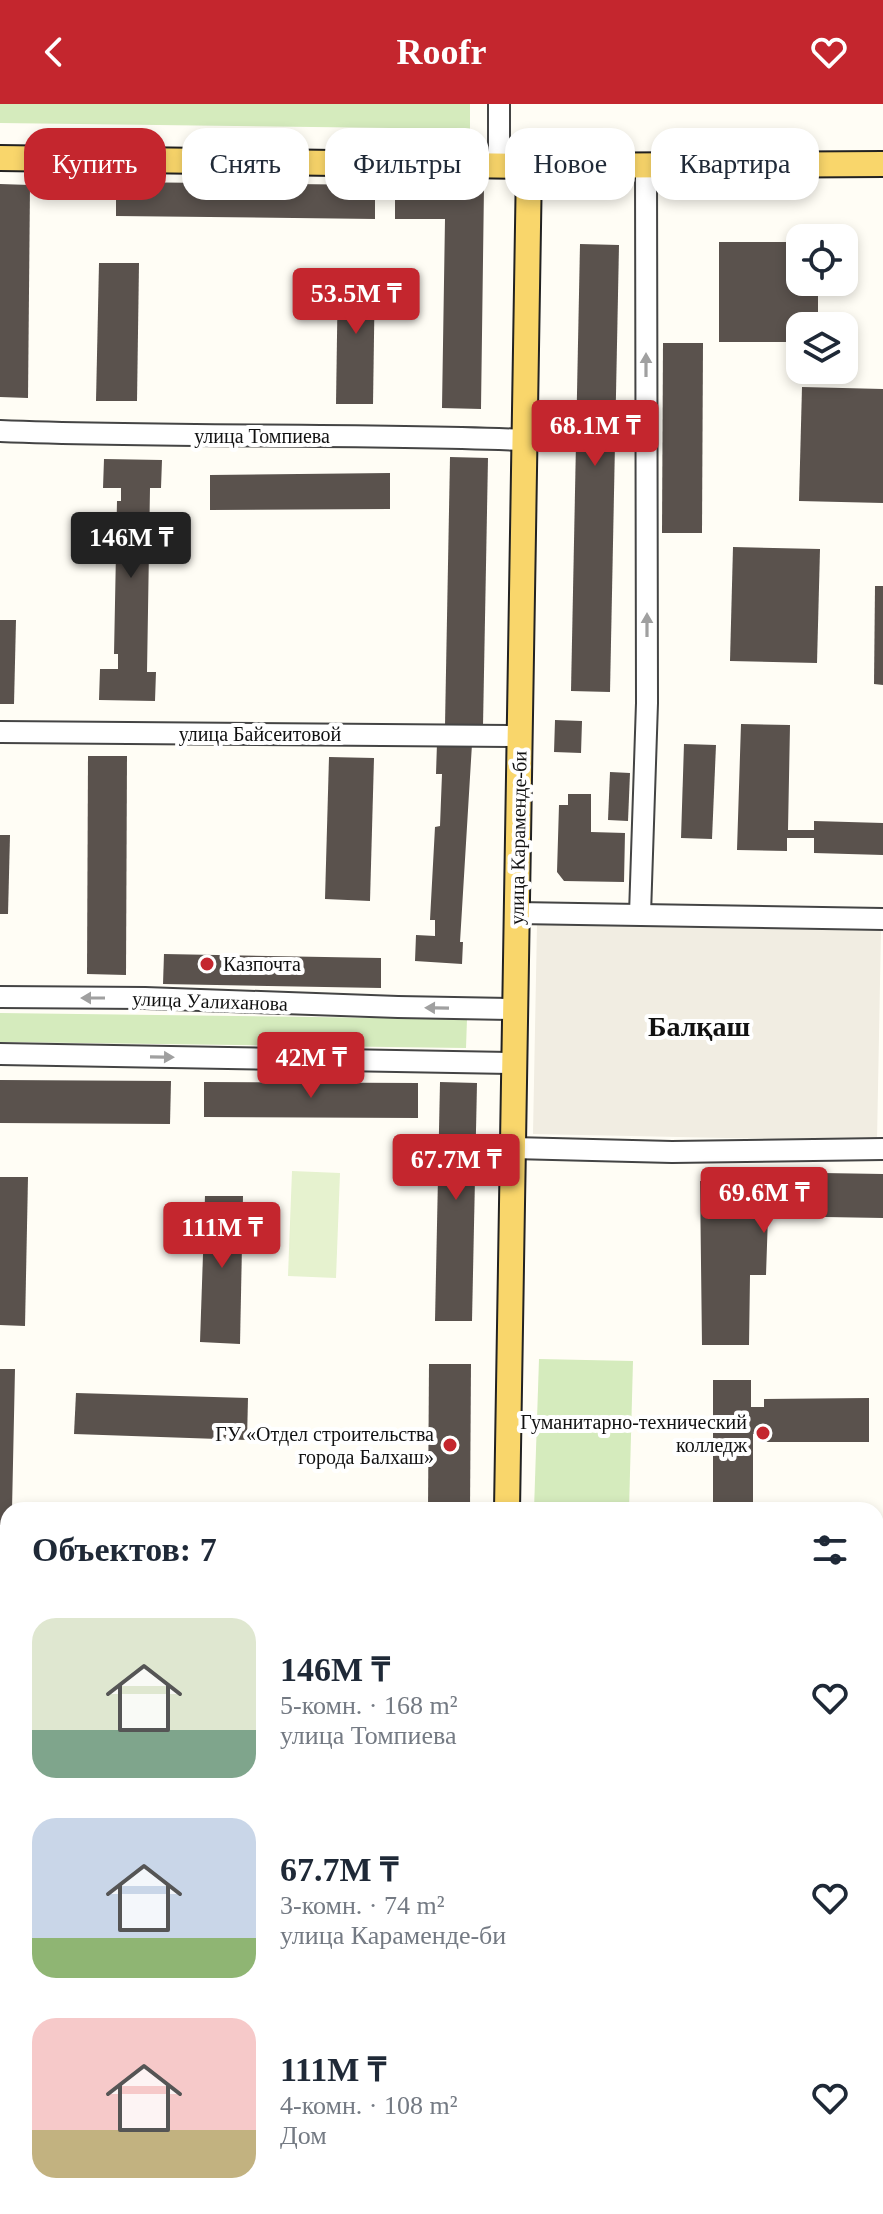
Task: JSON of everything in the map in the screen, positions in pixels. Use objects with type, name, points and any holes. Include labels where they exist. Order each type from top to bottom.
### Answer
[{"type":"main road","points":[[0,158],[505,166]]},
{"type":"main road","points":[[635,165],[883,164]]},
{"type":"main road","name":"улица Караменде-би","points":[[507,1502],[529,200]]},
{"type":"street","points":[[499,104],[499,166]]},
{"type":"street","points":[[640,914],[647,703],[646,165]]},
{"type":"street","name":"улица Томпиева","points":[[0,431],[525,440]]},
{"type":"street","name":"улица Байсеитовой","points":[[0,732],[520,736]]},
{"type":"street","points":[[517,913],[883,919]]},
{"type":"street","name":"улица Уалиханова","points":[[0,997],[515,1009]]},
{"type":"street","points":[[0,1054],[514,1063]]},
{"type":"street","points":[[513,1148],[672,1152],[883,1149]]},
{"type":"green space","points":[[0,104],[470,104],[470,128],[0,123]]},
{"type":"green space","points":[[0,1013],[467,1019],[466,1048],[0,1042]]},
{"type":"green space","points":[[292,1171],[340,1173],[336,1278],[288,1276]]},
{"type":"green space","points":[[539,1359],[633,1361],[629,1502],[534,1502]]},
{"type":"shaded area","points":[[537,924],[881,930],[877,1141],[533,1134]]},
{"type":"building","points":[[166,183],[182,183],[182,200],[309,200],[309,184],[325,184],[325,200],[375,200],[375,219],[116,216],[116,200],[166,200]]},
{"type":"building","points":[[0,184],[24,185],[24,200],[30,200],[28,398],[0,397]]},
{"type":"building","points":[[395,200],[484,200],[481,409],[442,408],[445,219],[395,219]]},
{"type":"building","points":[[719,242],[786,242],[786,296],[818,296],[818,312],[786,312],[786,342],[719,342]]},
{"type":"building","points":[[580,244],[619,245],[610,692],[571,691]]},
{"type":"building","points":[[99,263],[139,263],[137,401],[96,401]]},
{"type":"building","points":[[338,269],[375,269],[373,404],[336,404]]},
{"type":"building","points":[[663,343],[703,343],[702,533],[662,533]]},
{"type":"building","points":[[802,387],[883,389],[883,503],[799,501]]},
{"type":"building","points":[[450,457],[488,458],[483,726],[445,725]]},
{"type":"building","points":[[104,459],[162,460],[161,488],[150,488],[147,672],[156,672],[155,701],[99,700],[100,669],[118,669],[118,654],[114,654],[117,501],[121,501],[121,488],[103,488]]},
{"type":"building","points":[[390,473],[390,509],[210,510],[210,475]]},
{"type":"building","points":[[733,547],[820,549],[817,663],[730,661]]},
{"type":"building","points":[[875,586],[883,586],[883,685],[874,684]]},
{"type":"building","points":[[0,620],[16,620],[14,704],[0,704]]},
{"type":"building","points":[[555,720],[582,721],[581,753],[554,752]]},
{"type":"building","points":[[741,724],[790,725],[788,830],[814,830],[814,821],[883,823],[883,855],[814,853],[814,838],[787,838],[787,851],[737,850]]},
{"type":"building","points":[[437,743],[472,744],[460,942],[463,942],[462,964],[415,961],[416,935],[435,936],[435,920],[430,920],[435,827],[440,826],[442,774],[436,774]]},
{"type":"building","points":[[684,744],[716,745],[712,839],[681,838]]},
{"type":"building","points":[[88,756],[127,756],[126,975],[87,974]]},
{"type":"building","points":[[329,757],[374,758],[370,901],[325,899]]},
{"type":"building","points":[[610,772],[630,773],[628,821],[608,820]]},
{"type":"building","points":[[568,794],[591,794],[591,832],[625,833],[624,882],[564,881],[557,872],[559,805],[568,805]]},
{"type":"building","points":[[0,835],[10,835],[8,914],[0,914]]},
{"type":"building","points":[[164,954],[381,958],[381,988],[163,984]]},
{"type":"building","points":[[0,1080],[171,1081],[170,1124],[0,1123]]},
{"type":"building","points":[[204,1082],[418,1083],[418,1118],[204,1117]]},
{"type":"building","points":[[440,1082],[477,1083],[472,1321],[435,1321]]},
{"type":"building","points":[[761,1172],[883,1174],[883,1218],[768,1216],[766,1275],[750,1275],[749,1345],[702,1345],[700,1181],[760,1183]]},
{"type":"building","points":[[0,1177],[28,1177],[25,1326],[0,1325]]},
{"type":"building","points":[[205,1196],[243,1196],[240,1344],[200,1342]]},
{"type":"building","points":[[429,1364],[471,1364],[470,1502],[428,1502]]},
{"type":"building","points":[[0,1369],[15,1369],[12,1502],[0,1502]]},
{"type":"building","points":[[713,1380],[751,1380],[751,1407],[764,1407],[764,1399],[869,1398],[869,1442],[762,1442],[762,1434],[753,1434],[753,1502],[713,1502]]},
{"type":"building","points":[[76,1393],[248,1398],[247,1440],[74,1434]]},
{"type":"place","name":"Казпочта","points":[[207,964]]},
{"type":"place","name":"Гуманитарно-технический колледж","points":[[763,1433]]},
{"type":"place","name":"ГУ «Отдел строительства города Балхаш»","points":[[450,1445]]},
{"type":"district","name":"Балқаш","points":[[699,1026]]}]
